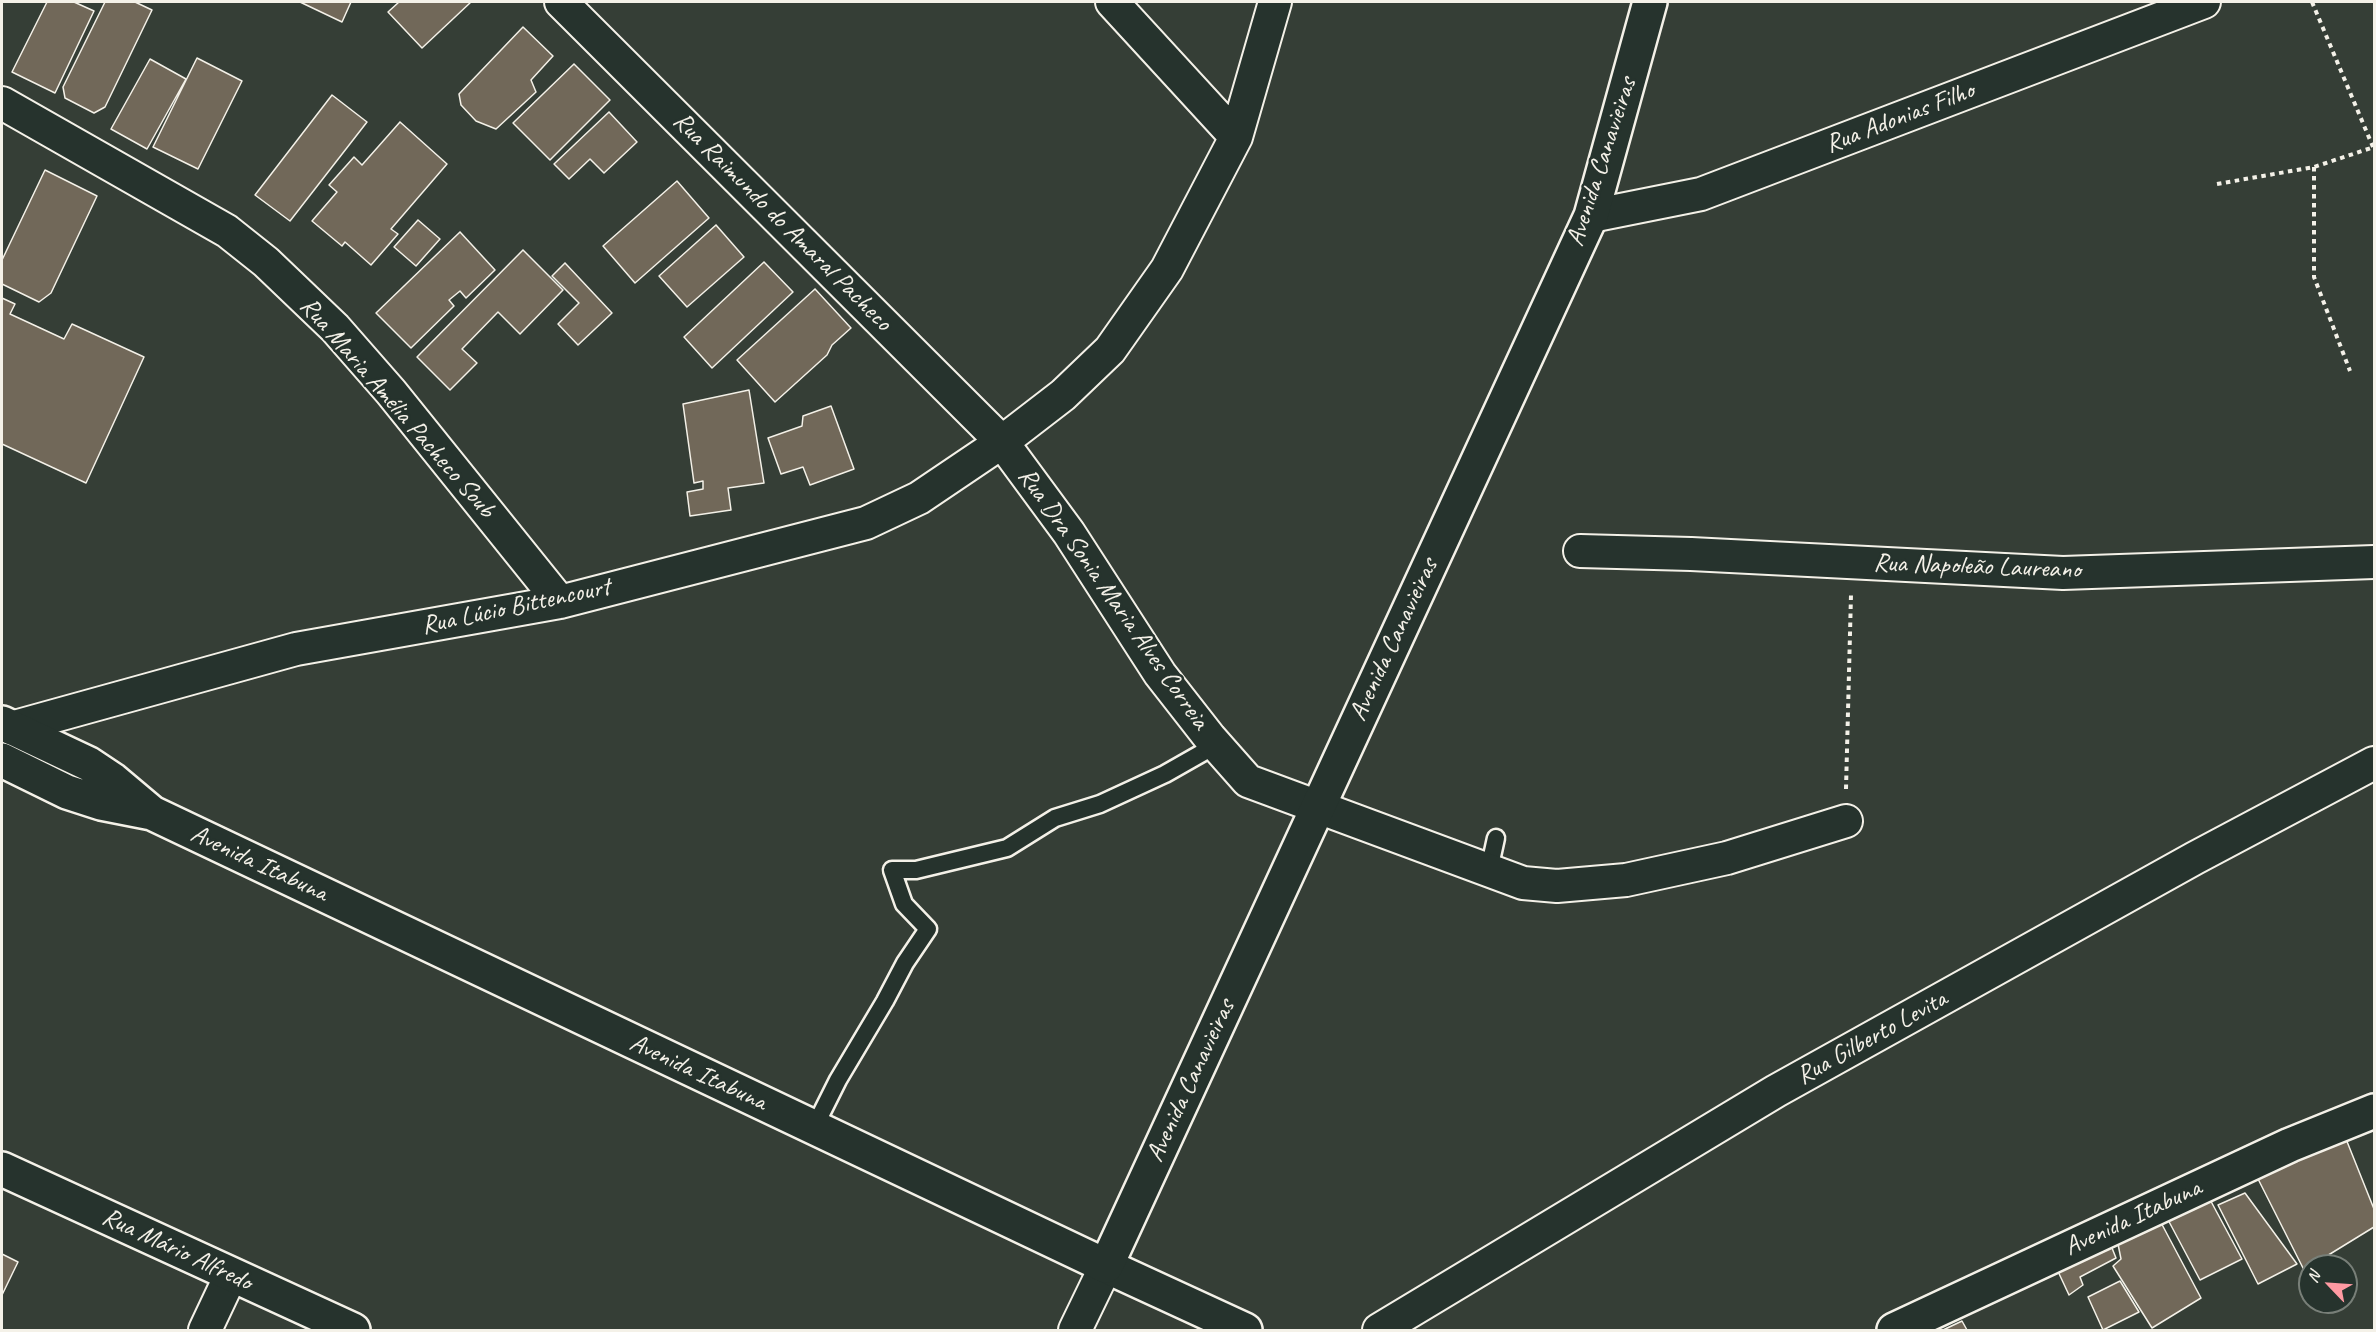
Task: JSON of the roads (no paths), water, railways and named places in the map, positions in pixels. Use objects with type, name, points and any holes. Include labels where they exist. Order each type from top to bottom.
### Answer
[{"type":"main road","name":"Avenida Canavieiras","points":[[1106,1266],[1591,216],[1650,2]]},
{"type":"main road","name":"Avenida Itabuna","points":[[6,726],[89,764],[113,780],[152,813]]},
{"type":"main road","name":"Avenida Itabuna","points":[[2,760],[67,792],[101,803],[152,813],[1245,1330]]},
{"type":"main road","name":"Avenida Itabuna","points":[[1894,1330],[2290,1145],[2374,1111]]},
{"type":"main road","name":"Rua Mário Alfredo","points":[[2,1169],[353,1330]]},
{"type":"street","name":"Rua Raimundo do Amaral Pacheco","points":[[561,2],[1002,442]]},
{"type":"street","points":[[1112,2],[1236,137]]},
{"type":"street","name":"Rua Lúcio Bittencourt","points":[[6,726],[296,650],[560,602],[866,523],[919,498],[1002,442],[1063,395],[1110,350],[1167,269],[1236,137],[1275,2]]},
{"type":"street","name":"Rua Adonias Filho","points":[[1591,216],[1701,194],[2204,2]]},
{"type":"street","name":"Rua Maria Amélia Pacheco Soub","points":[[2,103],[227,231],[266,262],[335,328],[370,368],[560,602]]},
{"type":"street","name":"Rua Dra Sonia Maria Alves Correia","points":[[1002,442],[1069,533],[1160,674],[1216,745],[1248,780],[1523,883],[1557,886],[1626,880],[1727,858],[1846,821]]},
{"type":"street","name":"Rua Napoleão Laureano","points":[[1580,551],[1852,561],[2063,573],[2374,562]]},
{"type":"street","name":"Rua Gilberto Levita","points":[[1379,1330],[1776,1091],[2195,858],[2374,763]]},
{"type":"street","points":[[1076,1330],[1106,1266]]},
{"type":"street","points":[[205,1330],[231,1275]]},
{"type":"lane","points":[[814,1128],[838,1080],[905,963],[928,929],[904,904],[892,870],[916,870],[1007,848],[1055,818],[1100,804],[1165,774],[1216,745]]},
{"type":"lane","points":[[1489,870],[1496,838]]}]
